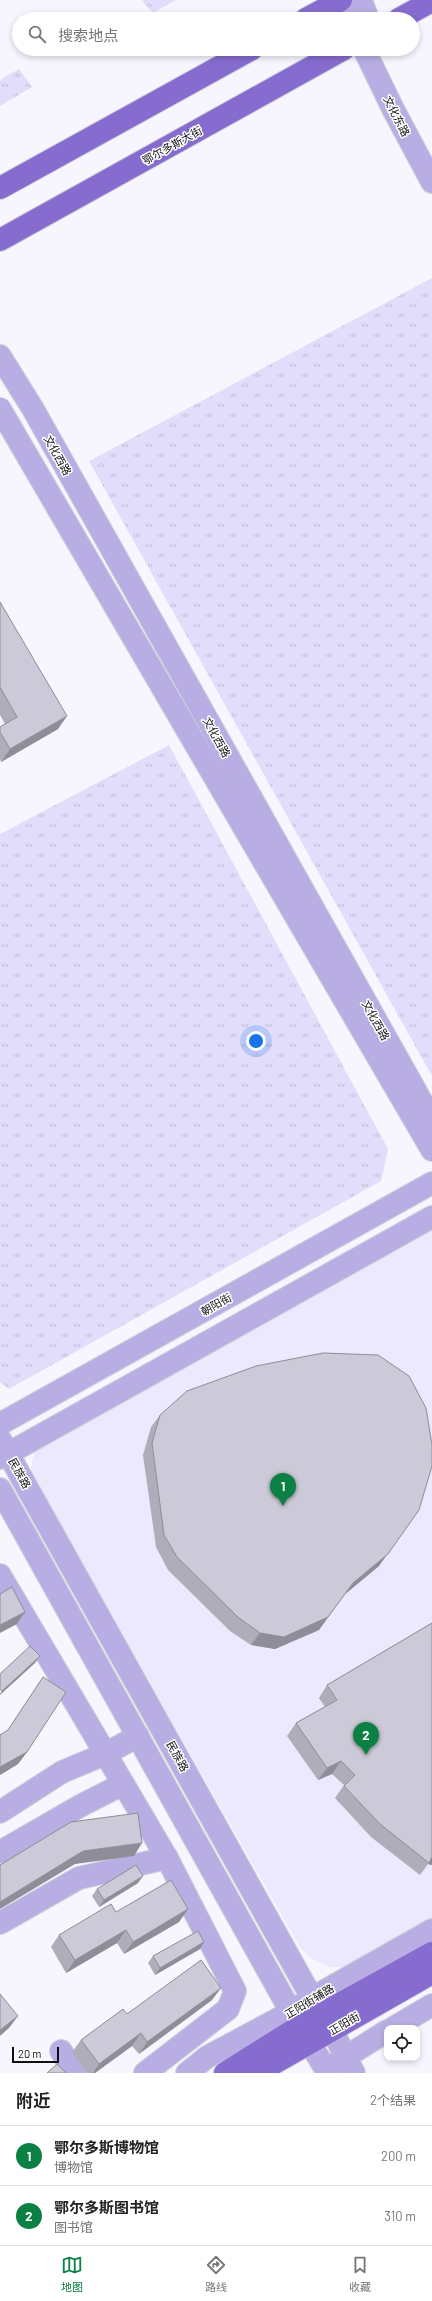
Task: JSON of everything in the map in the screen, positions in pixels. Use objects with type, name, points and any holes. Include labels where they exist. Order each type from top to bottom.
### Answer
[{"type":"main road","points":[[319,12],[342,0]]},
{"type":"main road","points":[[412,12],[432,1]]},
{"type":"main road","points":[[0,188],[239,56]]},
{"type":"main road","name":"鄂尔多斯大街","points":[[0,240],[331,56]]},
{"type":"main road","points":[[322,2014],[432,1953]]},
{"type":"main road","name":"正阳街","points":[[258,2073],[300,2027],[322,2014],[432,1973]]},
{"type":"main road","points":[[225,2073],[300,2027]]},
{"type":"street","points":[[342,0],[348,12]]},
{"type":"street","points":[[361,0],[365,12]]},
{"type":"street","name":"文化东路","points":[[367,56],[393,109],[432,182]]},
{"type":"street","name":"文化东路","points":[[383,56],[432,157]]},
{"type":"street","name":"文化西路","points":[[0,356],[33,409],[432,1120]]},
{"type":"street","name":"文化西路","points":[[0,410],[432,1150]]},
{"type":"street","name":"朝阳街","points":[[0,1424],[432,1183]]},
{"type":"street","points":[[3,1450],[432,1217]]},
{"type":"street","name":"民族路","points":[[3,1450],[350,2065]]},
{"type":"street","points":[[0,1489],[324,2072],[350,2065],[384,2035]]},
{"type":"street","points":[[0,1575],[167,1858],[235,1990],[228,2009],[145,2073]]},
{"type":"street","points":[[0,1812],[62,1772],[105,1754],[138,1736]]},
{"type":"street","points":[[0,1852],[80,1806],[123,1784]]},
{"type":"street","points":[[0,1923],[79,1878],[167,1858]]},
{"type":"street","name":"正阳街辅路","points":[[187,2073],[207,2057],[300,2027],[322,2014],[432,1930]]},
{"type":"street","points":[[398,2025],[432,2005]]},
{"type":"street","points":[[61,2051],[75,2073]]},
{"type":"shaded area","points":[[432,1227],[432,1920],[348,1967],[330,1967],[312,1959],[301,1949],[31,1473],[32,1462],[37,1444]]},
{"type":"green space","points":[[176,0],[155,12],[152,12],[142,1]]},
{"type":"green space","points":[[19,69],[32,87],[0,106],[0,80]]},
{"type":"green space","points":[[432,278],[432,1076],[89,461]]},
{"type":"green space","points":[[169,745],[388,1149],[381,1181],[9,1389],[0,1382],[0,834]]},
{"type":"building","points":[[0,602],[67,716],[10,749],[0,732],[0,727],[17,717],[0,687]]},
{"type":"building","points":[[323,1353],[378,1355],[409,1376],[426,1408],[432,1445],[432,1466],[419,1510],[388,1554],[353,1583],[328,1617],[284,1637],[260,1633],[239,1618],[177,1557],[164,1535],[152,1443],[160,1415],[187,1391],[256,1366]]},
{"type":"building","points":[[12,1587],[25,1612],[0,1625],[0,1594]]},
{"type":"building","points":[[432,1623],[432,1857],[429,1863],[380,1824],[344,1786],[355,1775],[341,1761],[327,1768],[296,1723],[337,1700],[327,1685]]},
{"type":"building","points":[[30,1646],[40,1656],[2,1691],[0,1689],[0,1674]]},
{"type":"building","points":[[43,1677],[66,1692],[27,1752],[0,1767],[0,1735],[8,1730]]},
{"type":"building","points":[[138,1813],[142,1843],[83,1851],[0,1902],[0,1865],[71,1822]]},
{"type":"building","points":[[136,1865],[143,1876],[104,1900],[97,1889]]},
{"type":"building","points":[[171,1880],[188,1909],[133,1942],[126,1930],[75,1960],[59,1935],[111,1904],[116,1912]]},
{"type":"building","points":[[198,1931],[204,1942],[160,1968],[153,1956]]},
{"type":"building","points":[[201,1960],[221,1988],[147,2042],[141,2033],[99,2064],[81,2040],[123,2009],[127,2014]]},
{"type":"building","points":[[0,1994],[18,2016],[0,2030]]},
{"type":"building","points":[[57,2064],[66,2073],[47,2073]]},
{"type":"place","name":"鄂尔多斯博物馆","points":[[283,1506]]},
{"type":"place","name":"鄂尔多斯图书馆","points":[[366,1755]]}]
